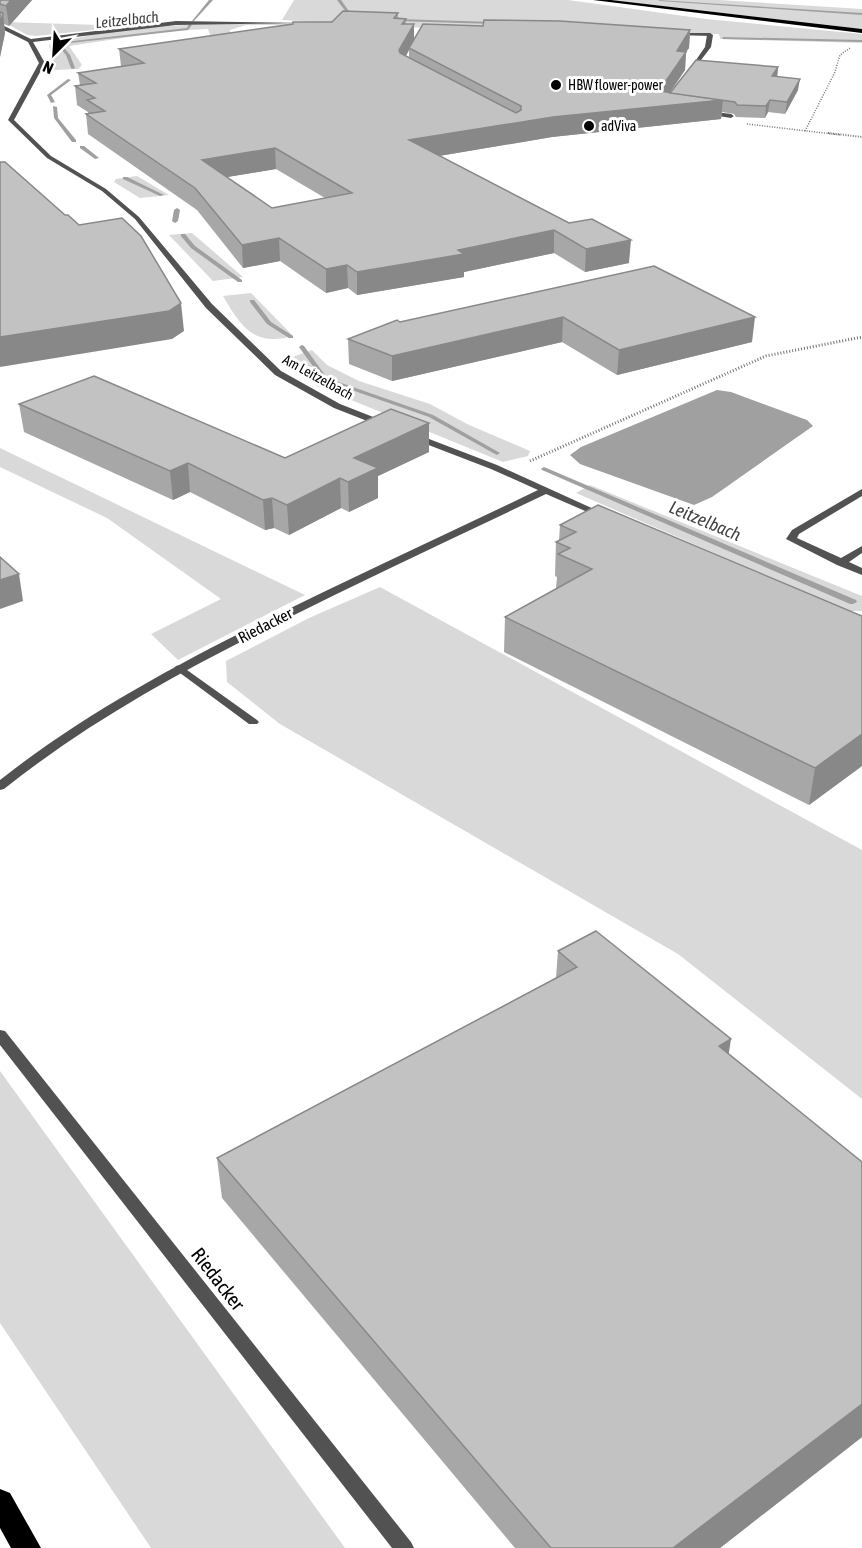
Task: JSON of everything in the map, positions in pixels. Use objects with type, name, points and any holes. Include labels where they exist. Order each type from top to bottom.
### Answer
[{"type":"highway","points":[[0,1502],[27,1548]]},
{"type":"main road","points":[[596,0],[862,31]]},
{"type":"street","points":[[0,26],[30,41],[176,23],[310,23]]},
{"type":"street","points":[[663,34],[710,35],[708,47],[681,82]]},
{"type":"street","points":[[0,120],[11,120],[42,63],[30,41]]},
{"type":"street","points":[[696,112],[731,116]]},
{"type":"street","name":"Am Leitzelbach","points":[[11,120],[49,157],[104,190],[137,218],[209,306],[278,373],[337,406],[389,426]]},
{"type":"street","points":[[410,435],[505,472],[607,518]]},
{"type":"street","name":"Riedacker","points":[[0,786],[29,762],[91,718],[180,668],[290,612],[546,490]]},
{"type":"street","points":[[862,492],[791,536],[795,543],[862,572]]},
{"type":"street","points":[[841,563],[862,549]]},
{"type":"street","points":[[180,668],[253,722]]},
{"type":"street","name":"Riedacker","points":[[0,1035],[404,1548]]},
{"type":"path","points":[[805,131],[835,72],[840,55],[853,46]]},
{"type":"path","points":[[739,123],[862,137]]},
{"type":"path","points":[[505,472],[766,356],[862,337]]},
{"type":"shaded area","points":[[294,0],[568,0],[706,19],[862,34],[862,43],[720,39],[719,34],[426,28],[282,20]]},
{"type":"shaded area","points":[[609,0],[719,0],[862,9],[862,29]]},
{"type":"shaded area","points":[[4,22],[132,26],[36,36],[27,35]]},
{"type":"shaded area","points":[[276,23],[292,25],[246,25],[230,30],[230,55],[216,53],[208,29],[170,31],[69,46],[82,65],[78,69],[54,70],[49,45],[105,33],[162,26]]},
{"type":"shaded area","points":[[137,176],[169,195],[140,198],[114,182],[116,179]]},
{"type":"shaded area","points":[[192,233],[243,277],[213,281],[169,235]]},
{"type":"shaded area","points":[[251,293],[293,336],[268,339],[250,332],[236,317],[223,296]]},
{"type":"shaded area","points":[[312,350],[327,365],[359,381],[430,404],[467,424],[530,451],[528,456],[503,462],[317,386],[284,360]]},
{"type":"shaded area","points":[[717,390],[731,392],[807,420],[813,426],[712,497],[694,505],[580,464],[570,455],[581,447]]},
{"type":"shaded area","points":[[0,448],[305,595],[178,660],[151,634],[221,599],[107,518],[0,467]]},
{"type":"shaded area","points":[[590,485],[862,596],[862,611],[848,611],[576,493]]},
{"type":"shaded area","points":[[380,587],[862,850],[862,1099],[678,954],[280,724],[227,682],[226,661],[309,618]]},
{"type":"shaded area","points":[[0,1071],[345,1548],[151,1548],[0,1323]]},
{"type":"building","points":[[0,0],[11,0],[6,6],[0,4]]},
{"type":"building","points":[[343,11],[398,13],[394,18],[406,19],[402,24],[414,24],[399,50],[400,53],[516,113],[521,110],[521,106],[409,48],[423,24],[483,26],[484,20],[560,21],[690,30],[677,51],[686,52],[659,91],[723,100],[553,117],[409,140],[569,223],[592,219],[631,240],[586,249],[554,230],[458,250],[464,254],[357,272],[347,265],[326,269],[279,238],[242,245],[195,188],[86,114],[105,111],[87,100],[95,98],[75,86],[96,83],[78,73],[144,63],[119,49],[293,24],[293,22],[332,22]],"holes":[[[275,148],[352,193],[272,208],[202,160]]]},
{"type":"building","points":[[696,60],[778,67],[772,76],[800,79],[787,102],[770,100],[766,106],[737,105],[735,102],[670,93]]},
{"type":"building","points":[[0,162],[5,162],[79,225],[122,218],[141,236],[181,303],[169,311],[0,337]]},
{"type":"building","points":[[654,266],[755,317],[619,350],[563,317],[392,356],[348,339],[397,320],[400,322]]},
{"type":"building","points":[[94,376],[285,458],[391,409],[429,423],[354,458],[378,468],[348,482],[340,478],[287,505],[272,498],[263,500],[188,463],[170,471],[19,404]]},
{"type":"building","points":[[598,505],[862,616],[862,734],[815,768],[505,617],[592,569],[558,554],[570,548],[556,542],[576,532],[560,525]]},
{"type":"building","points":[[0,557],[19,574],[0,580]]},
{"type":"building","points":[[596,931],[731,1039],[719,1046],[862,1162],[862,1404],[673,1548],[551,1548],[217,1158],[577,967],[558,951]]},
{"type":"waterway","name":"Leitzelbach","points":[[193,20],[211,0]]},
{"type":"waterway","points":[[339,0],[350,15],[356,17]]},
{"type":"waterway","points":[[660,0],[862,14]]},
{"type":"waterway","points":[[397,20],[494,23]]},
{"type":"waterway","name":"Leitzelbach","points":[[73,68],[68,55],[58,43],[188,29],[190,25]]},
{"type":"waterway","points":[[723,38],[862,41]]},
{"type":"waterway","name":"Leitzelbach","points":[[53,102],[49,95],[69,80]]},
{"type":"waterway","name":"Leitzelbach","points":[[55,107],[56,118],[74,141]]},
{"type":"waterway","name":"Leitzelbach","points":[[82,147],[97,158]]},
{"type":"waterway","name":"Leitzelbach","points":[[125,178],[162,195]]},
{"type":"waterway","name":"Leitzelbach","points":[[175,221],[177,210]]},
{"type":"waterway","name":"Leitzelbach","points":[[183,235],[193,247],[240,281]]},
{"type":"waterway","name":"Leitzelbach","points":[[252,301],[269,323],[291,337]]},
{"type":"waterway","name":"Leitzelbach","points":[[302,347],[325,379],[431,416],[497,453]]},
{"type":"waterway","name":"Leitzelbach","points":[[544,469],[853,602]]},
{"type":"place","name":"HBW flower-power","points":[[556,85]]},
{"type":"place","name":"adViva","points":[[589,126]]}]
